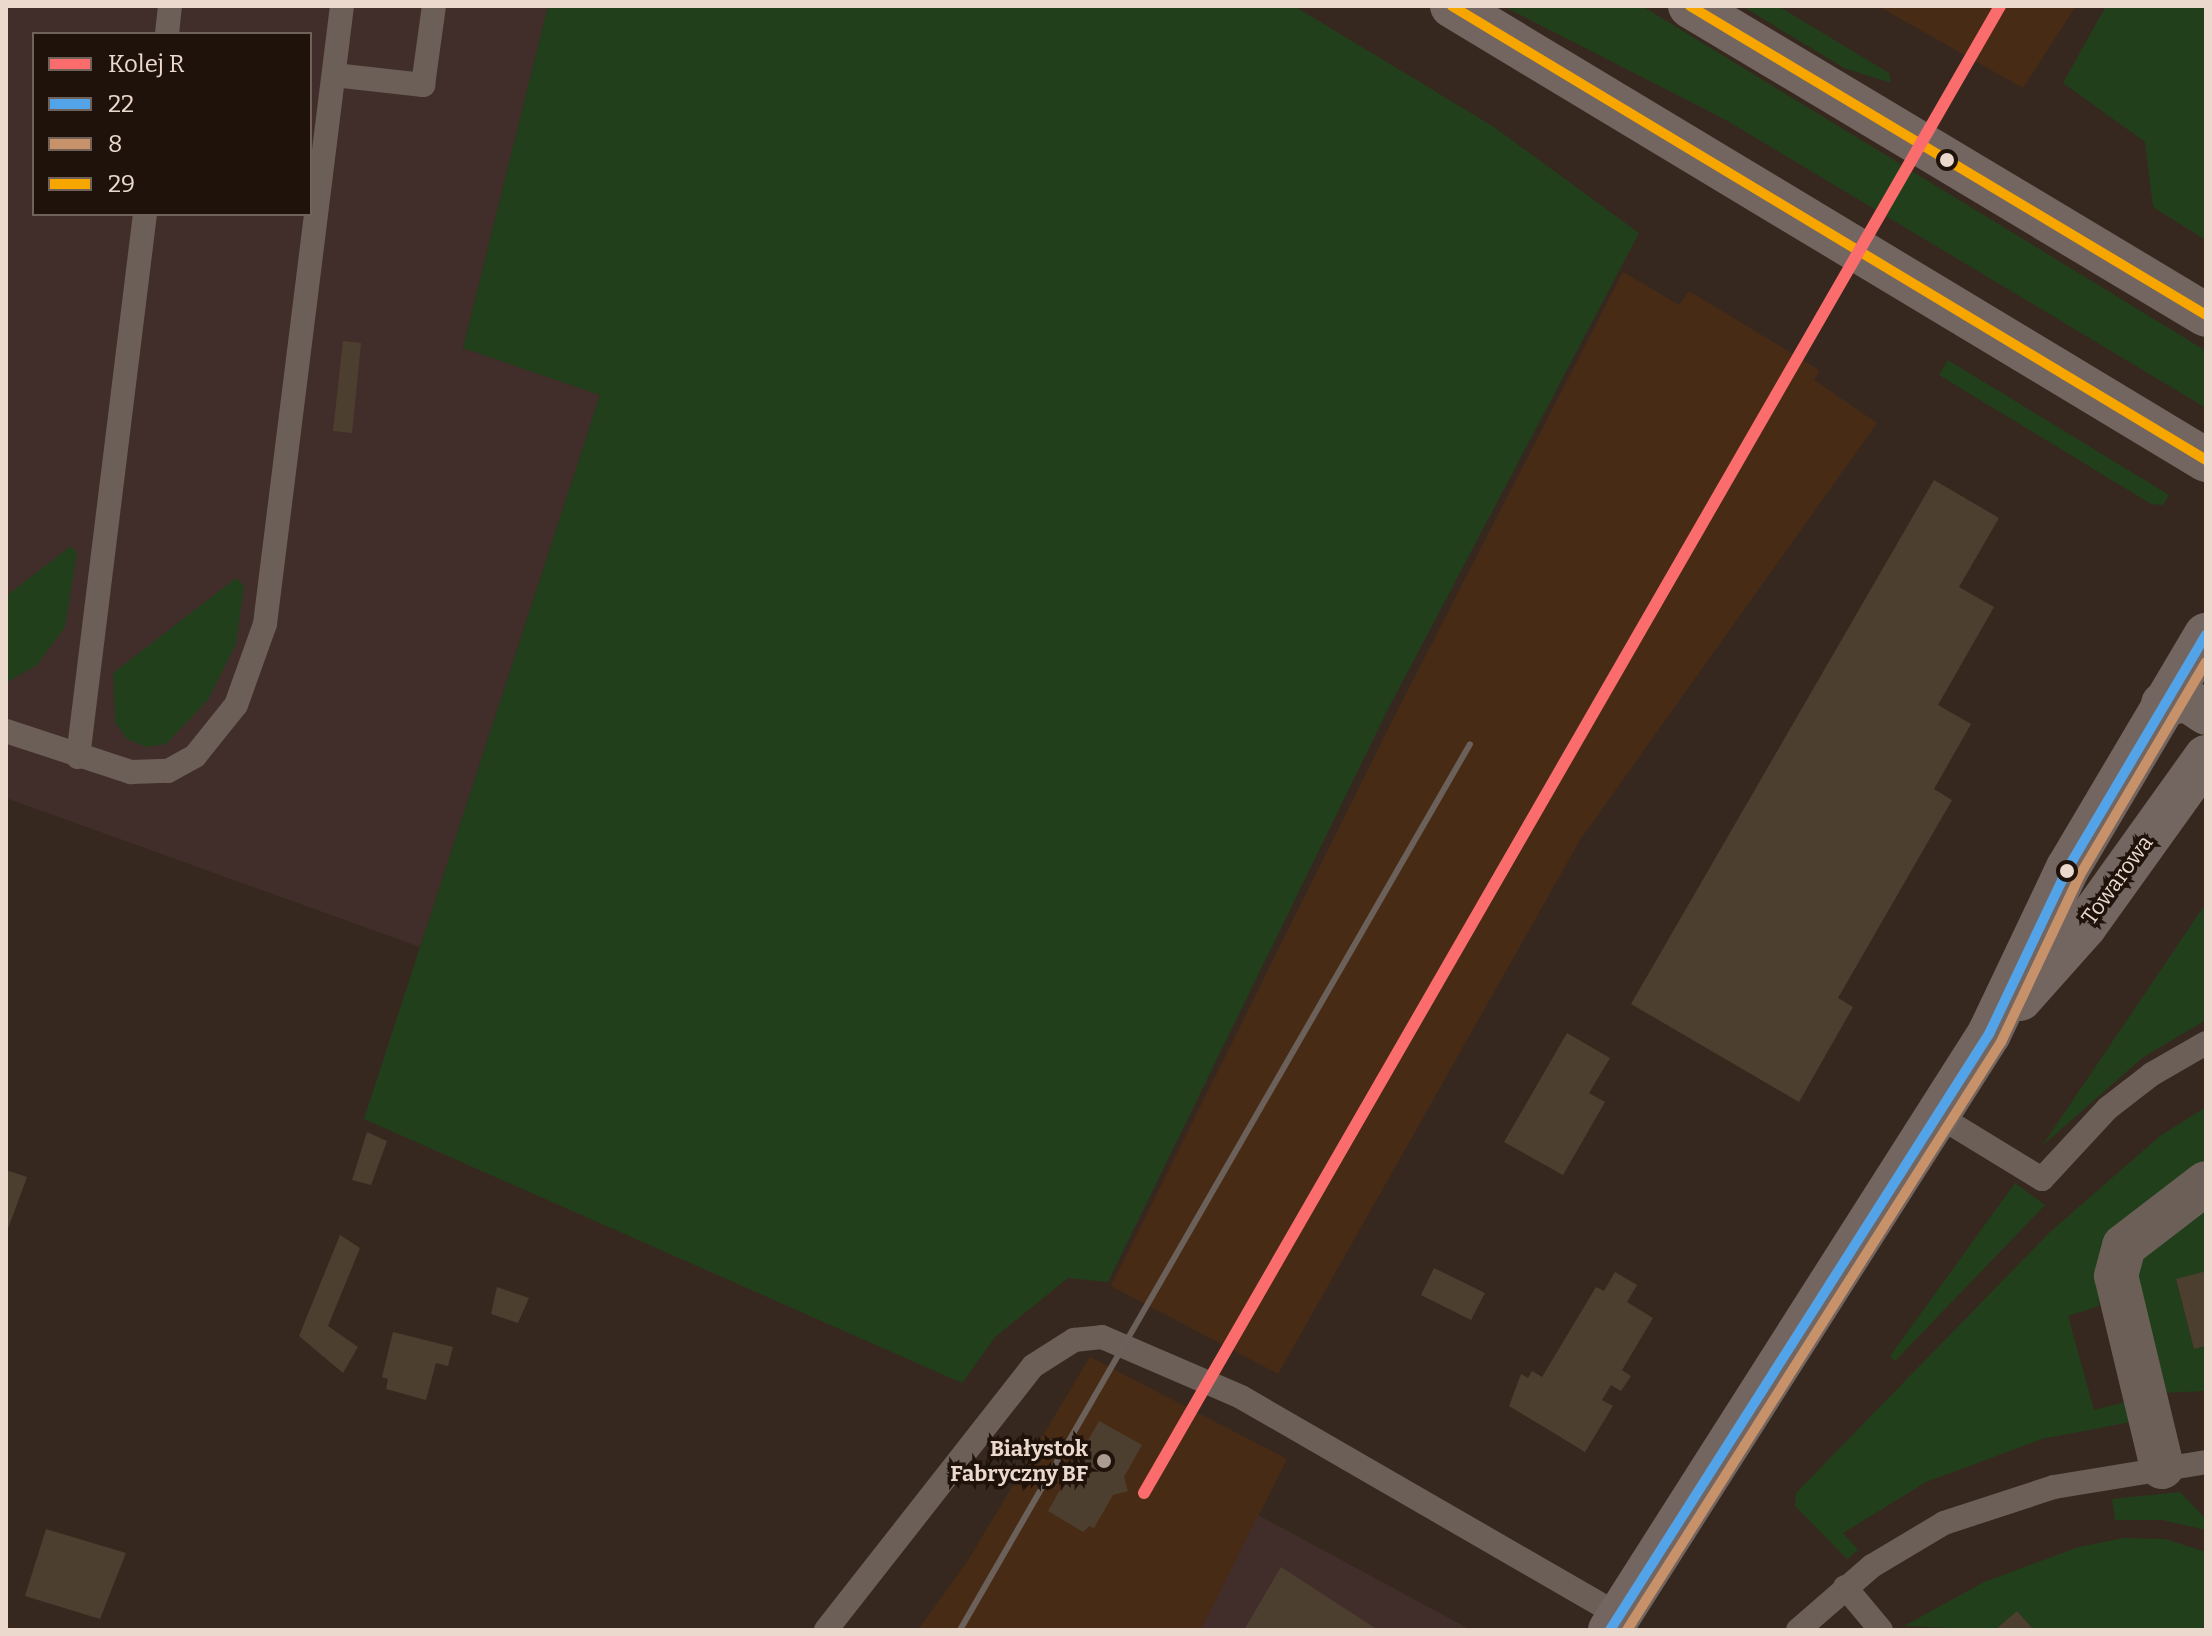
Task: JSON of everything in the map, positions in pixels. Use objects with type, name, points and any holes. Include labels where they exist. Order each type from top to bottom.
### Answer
[{"type":"main road","points":[[1452,6],[2206,460]]},
{"type":"main road","points":[[1690,6],[2206,315]]},
{"type":"main road","name":"Towarowa","points":[[1615,1623],[1989,1034],[2068,868],[2206,635]]},
{"type":"main road","points":[[2163,704],[2187,700],[2206,713]]},
{"type":"main road","name":"Towarowa","points":[[1989,1034],[2085,926],[2206,757]]},
{"type":"street","points":[[2162,1467],[2116,1276],[2124,1246],[2206,1183]]},
{"type":"lane","points":[[167,32],[170,6]]},
{"type":"lane","points":[[6,731],[131,772],[168,771],[195,756],[217,734],[252,668],[265,624],[342,6]]},
{"type":"lane","points":[[334,75],[423,85],[434,6]]},
{"type":"lane","points":[[78,757],[145,216]]},
{"type":"lane","points":[[1937,1115],[2042,1179],[2108,1108],[2152,1074],[2206,1043]]},
{"type":"lane","points":[[826,1630],[1033,1366],[1074,1340],[1102,1337],[1241,1397],[1615,1623]]},
{"type":"lane","points":[[1798,1630],[1845,1587],[1915,1538],[1977,1509],[2054,1487],[2206,1462]]},
{"type":"lane","points":[[1845,1587],[1881,1630]]},
{"type":"shaded area","points":[[6,6],[548,6],[463,348],[600,395],[420,947],[6,798]]},
{"type":"shaded area","points":[[1878,6],[2076,6],[2023,88]]},
{"type":"shaded area","points":[[1623,272],[1679,305],[1689,291],[1819,370],[1814,380],[1877,423],[1580,840],[1278,1374],[1111,1286],[1394,717]]},
{"type":"shaded area","points":[[1090,1357],[1287,1459],[1201,1630],[918,1630],[967,1562]]},
{"type":"shaded area","points":[[1258,1515],[1471,1630],[1201,1630]]},
{"type":"green space","points":[[548,6],[1294,6],[1494,127],[1639,233],[1387,711],[1108,1282],[1068,1278],[996,1336],[962,1383],[364,1119],[600,395],[463,348]]},
{"type":"green space","points":[[1503,6],[1642,6],[2206,351],[2206,408],[1726,120]]},
{"type":"green space","points":[[1742,6],[1778,6],[1889,73],[1891,83],[1844,68]]},
{"type":"green space","points":[[2106,6],[2206,6],[2206,240],[2153,207],[2145,142],[2063,83]]},
{"type":"green space","points":[[1948,360],[2169,495],[2163,505],[2151,504],[1939,375]]},
{"type":"green space","points":[[71,546],[77,553],[65,627],[37,665],[6,683],[6,596]]},
{"type":"green space","points":[[236,578],[244,586],[236,644],[208,700],[166,744],[146,747],[127,739],[115,722],[113,673]]},
{"type":"green space","points":[[2206,903],[2206,1020],[2142,1058],[2042,1146]]},
{"type":"green space","points":[[2206,1107],[2206,1163],[2098,1268],[2099,1306],[2068,1316],[2094,1410],[2126,1402],[2131,1422],[2042,1439],[1926,1482],[1843,1533],[1858,1550],[1847,1559],[1795,1506],[1796,1493],[2050,1232],[2160,1136]]},
{"type":"green space","points":[[2015,1183],[2045,1205],[1895,1361],[1890,1356]]},
{"type":"green space","points":[[2206,1206],[2206,1271],[2176,1280],[2194,1349],[2206,1346],[2206,1391],[2159,1393],[2133,1266]]},
{"type":"green space","points":[[2180,1492],[2206,1519],[2206,1530],[2162,1520],[2115,1520],[2112,1499]]},
{"type":"green space","points":[[2123,1538],[2165,1539],[2206,1552],[2206,1630],[2034,1630],[2017,1611],[1995,1630],[1904,1626],[1984,1582],[2079,1547]]},
{"type":"building","points":[[343,341],[361,343],[352,433],[333,431]]},
{"type":"building","points":[[1934,480],[1999,518],[1959,587],[1994,607],[1938,705],[1971,724],[1934,789],[1952,800],[1838,998],[1853,1007],[1799,1102],[1631,1004]]},
{"type":"building","points":[[1567,1033],[1610,1058],[1589,1093],[1605,1102],[1563,1175],[1504,1142]]},
{"type":"building","points":[[367,1132],[387,1141],[371,1185],[352,1180]]},
{"type":"building","points":[[6,1170],[27,1177],[6,1234]]},
{"type":"building","points":[[340,1235],[360,1248],[328,1326],[358,1347],[343,1373],[299,1336]]},
{"type":"building","points":[[1434,1268],[1485,1293],[1471,1320],[1421,1295]]},
{"type":"building","points":[[2206,1271],[2206,1346],[2194,1349],[2176,1279]]},
{"type":"building","points":[[1615,1272],[1637,1285],[1627,1302],[1653,1318],[1622,1370],[1631,1376],[1621,1391],[1611,1385],[1602,1400],[1613,1406],[1585,1452],[1509,1406],[1521,1374],[1528,1378],[1532,1371],[1542,1377],[1596,1287],[1604,1291]]},
{"type":"building","points":[[497,1287],[529,1298],[518,1323],[491,1314]]},
{"type":"building","points":[[393,1332],[453,1347],[448,1366],[436,1363],[426,1400],[386,1389],[388,1379],[382,1377]]},
{"type":"building","name":"Białystok Fabryczny BF","points":[[1099,1421],[1142,1445],[1124,1477],[1128,1491],[1113,1495],[1094,1528],[1089,1526],[1083,1532],[1048,1511]]},
{"type":"building","points":[[46,1529],[126,1553],[100,1619],[25,1596]]},
{"type":"building","points":[[1281,1567],[1378,1630],[1244,1630]]},
{"type":"building","points":[[2017,1611],[2034,1630],[1995,1630]]},
{"type":"railway","points":[[960,1630],[1470,744]]},
{"type":"rail line","name":"R","points":[[1144,1493],[2000,6]]},
{"type":"transit line","name":"29","points":[[1452,6],[2206,460]]},
{"type":"transit line","name":"29","points":[[1690,6],[2206,315]]},
{"type":"transit line","name":"22","points":[[1610,1630],[1989,1034],[2068,868],[2206,635]]},
{"type":"transit line","name":"8","points":[[1627,1630],[2001,1042],[2080,875],[2206,662]]},
{"type":"place","name":"Białystok Fabryczny BF","points":[[1104,1461]]}]
